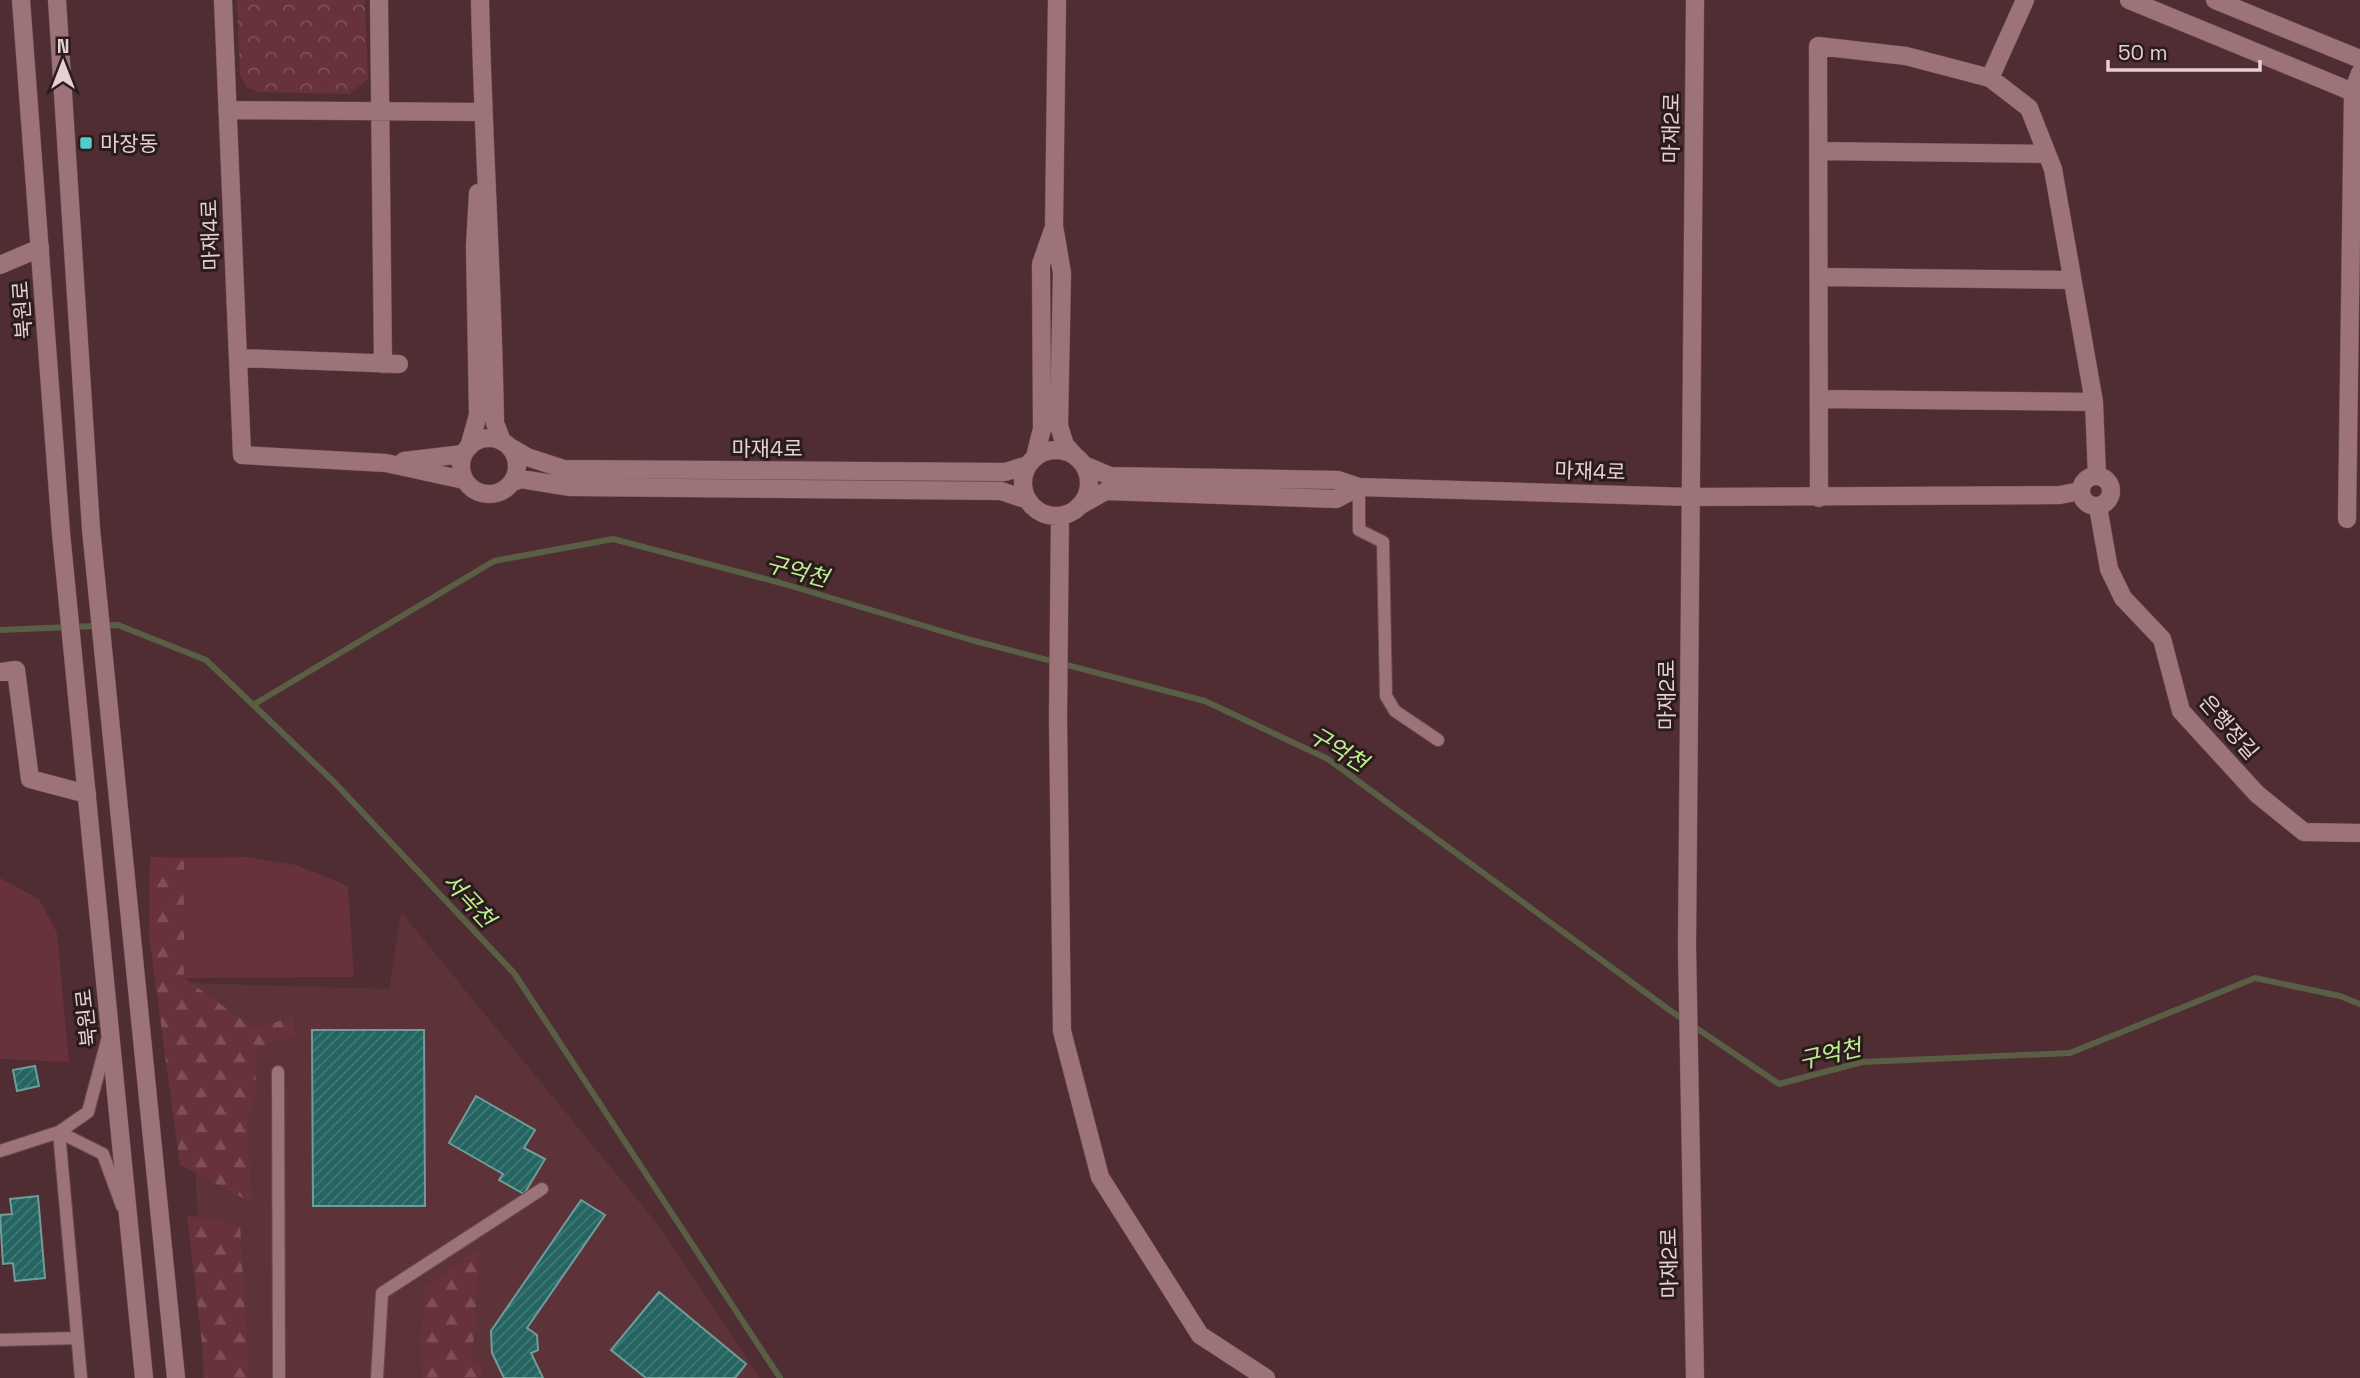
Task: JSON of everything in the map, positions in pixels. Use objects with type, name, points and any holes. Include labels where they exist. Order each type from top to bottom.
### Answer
[{"type":"street","name":"북원로","points":[[21,0],[61,533],[144,1378]]},
{"type":"street","points":[[57,0],[91,529],[176,1378]]},
{"type":"street","name":"마재4로","points":[[223,0],[242,455],[386,463],[464,481]]},
{"type":"street","points":[[237,358],[391,364],[380,111],[379,0]]},
{"type":"street","points":[[480,0],[482,113],[493,264],[495,423],[517,464],[513,482],[498,493],[488,495],[479,493],[464,481],[461,463],[478,415],[475,246],[482,113]]},
{"type":"street","points":[[1054,226],[1041,264],[1042,429],[1023,485],[1028,500],[1039,511],[1060,516],[1079,506],[1089,486],[1080,461],[1065,446],[1059,426],[1062,272],[1054,226],[1057,0]]},
{"type":"street","points":[[1990,78],[2025,0]]},
{"type":"street","points":[[2129,0],[2357,93]]},
{"type":"street","points":[[2215,0],[2360,59]]},
{"type":"street","name":"마재2로","points":[[1695,1378],[1687,947],[1697,4]]},
{"type":"street","points":[[1819,498],[1818,46],[1906,56],[1990,78],[2029,108],[2053,169],[2094,402],[2097,476]]},
{"type":"street","points":[[2347,519],[2354,476],[2357,93],[2360,73]]},
{"type":"street","points":[[228,110],[482,113]]},
{"type":"street","points":[[1818,151],[2046,154]]},
{"type":"street","points":[[0,265],[40,248]]},
{"type":"street","points":[[1819,277],[2072,280]]},
{"type":"street","points":[[1819,399],[2094,402]]},
{"type":"street","points":[[466,451],[484,439],[506,444]]},
{"type":"street","name":"마재4로","points":[[506,444],[527,457],[564,469],[1005,472],[1032,461]]},
{"type":"street","points":[[1032,461],[1055,450],[1080,461]]},
{"type":"street","name":"마재4로","points":[[386,463],[466,451]]},
{"type":"street","name":"마재4로","points":[[1080,461],[1110,476],[1338,480],[1359,487],[1690,497],[2060,495],[2080,491]]},
{"type":"street","points":[[2097,476],[2106,480],[2111,488],[2110,498],[2098,507],[2084,501],[2080,491],[2087,478],[2097,476]]},
{"type":"street","name":"마재4로","points":[[513,482],[522,479],[570,487],[1000,491],[1028,500]]},
{"type":"street","name":"마재4로","points":[[1079,506],[1106,491],[1336,499],[1359,487]]},
{"type":"street","name":"은행정길","points":[[2098,507],[2109,569],[2123,598],[2162,639],[2181,711],[2257,794],[2304,832],[2360,833]]},
{"type":"street","points":[[1060,516],[1058,718],[1062,1031],[1100,1177],[1200,1335],[1266,1378]]},
{"type":"street","points":[[0,672],[16,670],[30,779],[87,794]]},
{"type":"lane","points":[[1359,487],[1359,530],[1383,542],[1386,696],[1395,710],[1438,740]]},
{"type":"lane","points":[[0,1151],[59,1132],[88,1112],[110,1029]]},
{"type":"lane","points":[[278,1072],[279,1378]]},
{"type":"lane","points":[[59,1132],[103,1154],[130,1227]]},
{"type":"lane","points":[[59,1132],[81,1378]]},
{"type":"lane","points":[[377,1378],[382,1293],[542,1189]]},
{"type":"lane","points":[[0,1339],[77,1338]]},
{"type":"shaded area","points":[[401,912],[659,1226],[760,1378],[203,1378],[189,983],[389,989]]},
{"type":"green space","points":[[237,0],[365,0],[368,79],[350,94],[259,92],[246,87],[240,74]]},
{"type":"green space","points":[[150,857],[184,858],[184,978],[255,1029],[294,1016],[294,1035],[257,1048],[254,1109],[247,1113],[251,1202],[180,1165],[149,936]]},
{"type":"green space","points":[[246,857],[296,865],[348,886],[354,977],[184,978],[184,858]]},
{"type":"green space","points":[[0,878],[39,899],[57,933],[69,1062],[0,1059]]},
{"type":"green space","points":[[187,1215],[240,1225],[249,1378],[206,1378]]},
{"type":"green space","points":[[477,1250],[479,1263],[472,1362],[483,1367],[481,1378],[422,1378],[421,1336],[426,1287]]},
{"type":"building","points":[[312,1030],[424,1030],[425,1206],[313,1206]]},
{"type":"building","points":[[35,1066],[39,1086],[17,1091],[13,1070]]},
{"type":"building","points":[[476,1096],[535,1130],[524,1148],[545,1159],[524,1194],[499,1180],[503,1174],[449,1143]]},
{"type":"building","points":[[38,1196],[45,1278],[15,1281],[13,1263],[3,1264],[0,1215],[12,1214],[10,1199]]},
{"type":"building","points":[[581,1200],[605,1215],[527,1328],[537,1335],[538,1350],[531,1353],[543,1378],[504,1378],[492,1353],[491,1331]]},
{"type":"building","points":[[659,1292],[746,1364],[735,1378],[646,1378],[611,1350]]},
{"type":"waterway","name":"구억천","points":[[253,705],[494,561],[613,539],[781,583],[971,640],[1205,701],[1328,759],[1668,1009],[1779,1084],[1862,1062],[2070,1053],[2255,978],[2340,996],[2360,1004]]},
{"type":"waterway","name":"서곡천","points":[[0,630],[118,625],[206,660],[334,782],[514,973],[780,1378]]},
{"type":"place","name":"마장동","points":[[86,143]]}]
